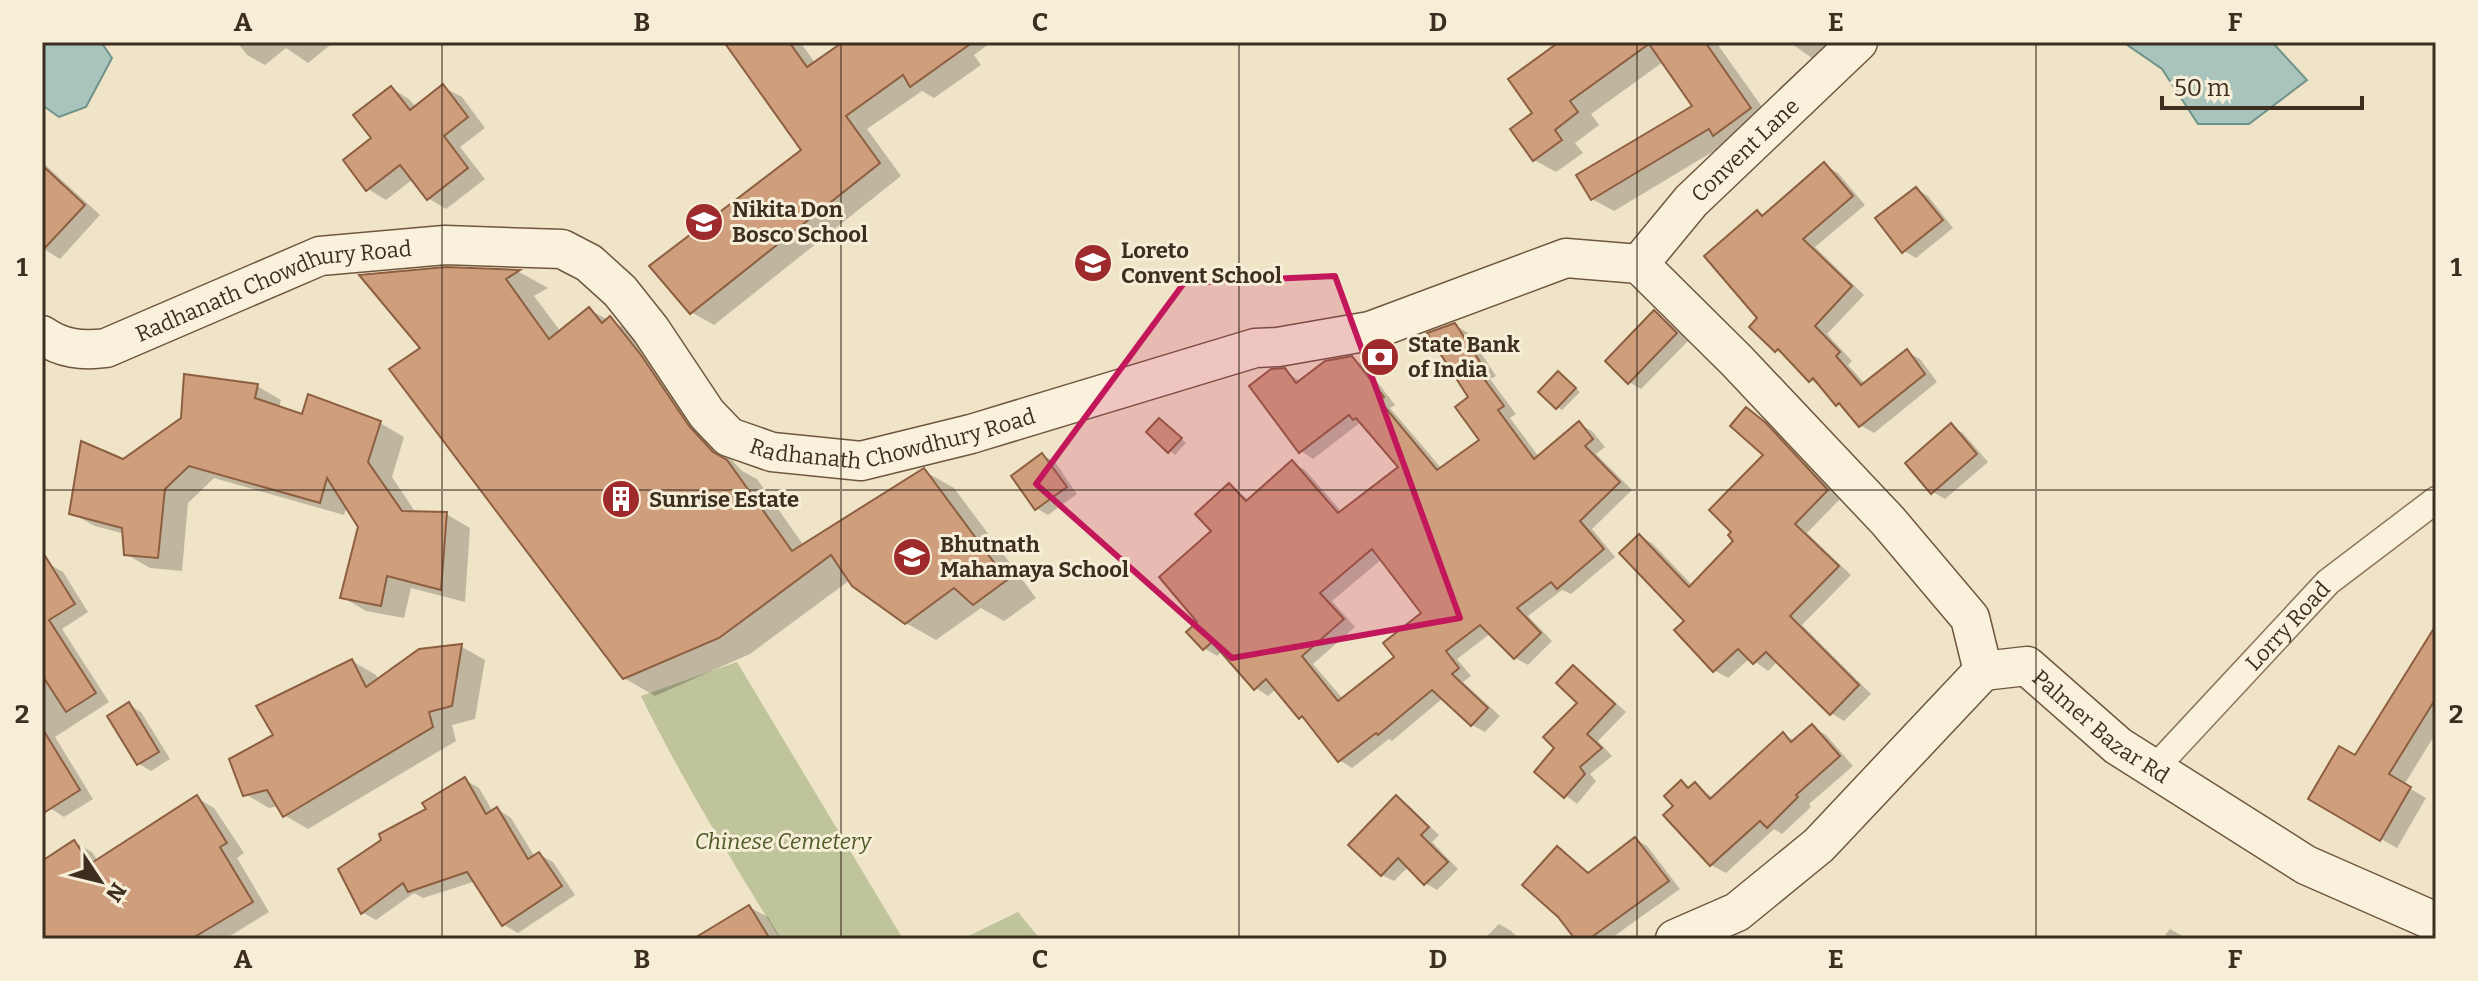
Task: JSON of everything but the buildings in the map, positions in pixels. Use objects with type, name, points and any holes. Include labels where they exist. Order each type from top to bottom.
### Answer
[{"type":"street","name":"Convent Lane","points":[[1639,264],[1691,201],[1858,42]]},
{"type":"street","name":"Radhanath Chowdhury Road","points":[[42,335],[58,345],[75,349],[106,348],[320,256],[445,245],[562,249],[589,263],[620,291],[651,330],[707,414],[729,437],[772,452],[861,461],[971,434],[1255,348],[1370,331],[1566,258],[1639,264]]},
{"type":"street","points":[[1639,264],[1737,361],[1888,521],[1970,618],[1983,671],[1819,845],[1737,912],[1675,939]]},
{"type":"street","name":"Lorry Road","points":[[2154,769],[2328,582],[2436,500]]},
{"type":"street","name":"Palmer Bazar Rd","points":[[1983,671],[2027,666],[2118,746],[2306,865],[2436,922]]},
{"type":"highlighted area","points":[[1335,276],[1460,618],[1232,658],[1036,484],[1184,283]]},
{"type":"green space","name":"Chinese Cemetery","points":[[737,662],[903,939],[780,939],[725,849],[641,696]]},
{"type":"green space","points":[[1018,912],[1040,939],[962,939]]},
{"type":"water","points":[[42,42],[101,42],[112,58],[86,107],[59,117],[42,105]]},
{"type":"water","points":[[2123,42],[2272,42],[2307,80],[2249,124],[2198,124],[2162,69]]},
{"type":"place","name":"Nikita Don Bosco School","points":[[704,222]]},
{"type":"place","name":"Loreto Convent School","points":[[1093,263]]},
{"type":"place","name":"State Bank of India","points":[[1380,357]]},
{"type":"place","name":"Sunrise Estate","points":[[621,499]]},
{"type":"place","name":"Bhutnath Mahamaya School","points":[[912,557]]}]
